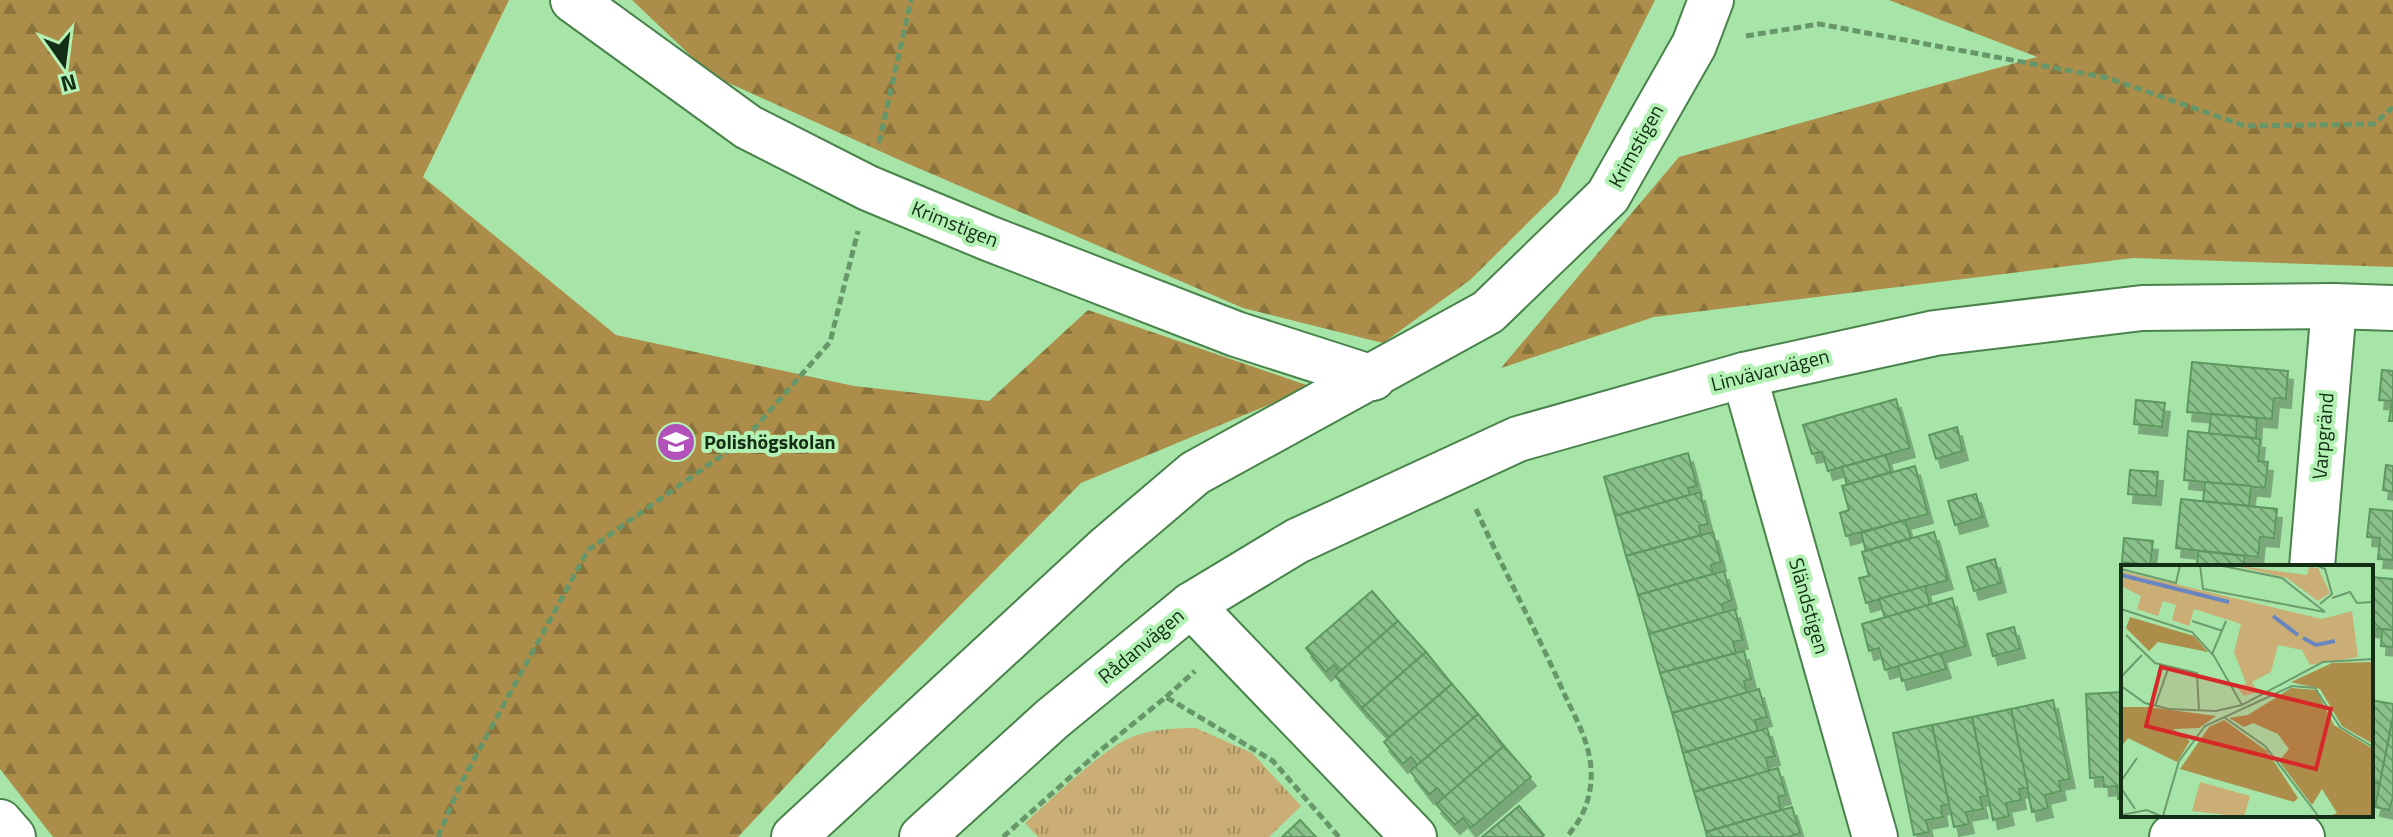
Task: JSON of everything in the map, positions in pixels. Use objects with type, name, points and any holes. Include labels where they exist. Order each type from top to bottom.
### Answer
[{"type":"street","name":"Krimstigen","points":[[573,0],[748,127],[868,188],[1236,334],[1373,378]]},
{"type":"street","name":"Krimstigen","points":[[794,837],[1096,558],[1195,473],[1373,378],[1488,312],[1608,196],[1694,45],[1711,0]]},
{"type":"street","name":"Varpgränd","points":[[2312,565],[2334,306]]},
{"type":"street","name":"Linvävarvägen","points":[[1191,605],[1297,541],[1518,439],[1744,375],[1935,333],[2142,308],[2393,308]]},
{"type":"street","name":"Sländstigen","points":[[1744,375],[1875,837]]},
{"type":"street","name":"Rådanvägen","points":[[922,837],[1052,719],[1191,605],[1414,837]]},
{"type":"street","points":[[0,822],[13,837]]},
{"type":"street","points":[[2172,837],[2294,829]]},
{"type":"path","points":[[438,837],[460,785],[588,550],[745,439],[830,342],[911,0]]},
{"type":"path","points":[[1694,45],[1819,24],[2108,78],[2245,126],[2374,124],[2393,107]]},
{"type":"path","points":[[1476,509],[1543,646],[1588,749],[1591,781],[1587,806],[1578,825],[1566,837]]},
{"type":"path","points":[[1003,837],[1166,697],[1273,761],[1339,837]]},
{"type":"green space","points":[[0,0],[509,0],[423,177],[616,335],[854,386],[989,401],[1088,310],[1312,387],[1081,483],[860,707],[738,837],[53,837],[0,769]]},
{"type":"green space","points":[[632,0],[1655,0],[1558,193],[1470,280],[1383,343],[1243,308],[711,75]]},
{"type":"green space","points":[[1889,0],[2393,0],[2393,267],[2133,258],[1654,317],[1501,368],[1679,157],[2037,57]]},
{"type":"green space","points":[[1196,728],[1252,753],[1301,806],[1269,837],[1038,837],[1025,823],[1078,775],[1122,742],[1149,732]]},
{"type":"building","points":[[2192,362],[2288,371],[2286,399],[2274,398],[2272,419],[2187,412]]},
{"type":"building","points":[[2382,370],[2393,371],[2393,421],[2389,421],[2392,401],[2379,400]]},
{"type":"building","points":[[1896,399],[1910,448],[1828,471],[1822,452],[1812,454],[1803,425]]},
{"type":"building","points":[[2136,400],[2165,403],[2162,427],[2134,424]]},
{"type":"building","points":[[2211,414],[2257,418],[2256,438],[2209,434]]},
{"type":"building","points":[[1957,427],[1963,451],[1936,459],[1929,435]]},
{"type":"building","points":[[2188,431],[2260,439],[2258,461],[2268,462],[2265,488],[2184,480]]},
{"type":"building","points":[[1688,453],[1697,486],[1688,488],[1690,495],[1615,516],[1604,477]]},
{"type":"building","points":[[1886,455],[1891,472],[1847,485],[1842,467]]},
{"type":"building","points":[[2386,465],[2393,466],[2393,492],[2383,490]]},
{"type":"building","points":[[1915,466],[1928,514],[1846,536],[1840,513],[1849,510],[1842,486]]},
{"type":"building","points":[[2130,470],[2158,472],[2156,496],[2128,494]]},
{"type":"building","points":[[2205,482],[2251,486],[2249,506],[2203,501]]},
{"type":"building","points":[[1700,492],[1708,524],[1699,526],[1701,535],[1626,556],[1615,516]]},
{"type":"building","points":[[1976,494],[1983,517],[1955,525],[1948,501]]},
{"type":"building","points":[[2181,499],[2277,509],[2274,538],[2260,537],[2258,557],[2176,548]]},
{"type":"building","points":[[2370,509],[2393,511],[2393,560],[2378,559],[2380,538],[2367,537]]},
{"type":"building","points":[[1905,520],[1911,538],[1866,551],[1861,533]]},
{"type":"building","points":[[1713,532],[1721,562],[1711,565],[1713,574],[1638,595],[1626,556]]},
{"type":"building","points":[[1934,532],[1948,580],[1866,603],[1859,578],[1869,576],[1862,552]]},
{"type":"building","points":[[2124,538],[2153,541],[2150,565],[2122,562]]},
{"type":"building","points":[[2198,551],[2245,556],[2243,565],[2197,565]]},
{"type":"building","points":[[1995,559],[2001,583],[1974,591],[1967,567]]},
{"type":"building","points":[[1724,571],[1732,600],[1722,604],[1724,613],[1649,634],[1638,595]]},
{"type":"building","points":[[2373,577],[2393,579],[2393,630],[2373,628]]},
{"type":"building","points":[[1925,586],[1930,605],[1885,618],[1879,599]]},
{"type":"building","points":[[1372,591],[1398,621],[1340,672],[1334,665],[1326,672],[1306,648]]},
{"type":"building","points":[[1952,598],[1966,646],[1885,670],[1879,648],[1869,651],[1862,624]]},
{"type":"building","points":[[1735,609],[1743,640],[1733,642],[1736,653],[1660,673],[1649,634]]},
{"type":"building","points":[[1398,621],[1426,652],[1362,708],[1335,676]]},
{"type":"building","points":[[2014,627],[2020,649],[1993,656],[1987,634]]},
{"type":"building","points":[[2382,629],[2393,630],[2393,647],[2381,646]]},
{"type":"building","points":[[1744,651],[1751,679],[1744,681],[1747,693],[1672,713],[1660,673]]},
{"type":"building","points":[[1426,652],[1452,684],[1389,737],[1362,708]]},
{"type":"building","points":[[1941,653],[1946,669],[1902,681],[1898,666]]},
{"type":"building","points":[[1452,684],[1478,714],[1418,766],[1411,757],[1403,764],[1384,742]]},
{"type":"building","points":[[1759,689],[1767,717],[1755,720],[1758,731],[1683,753],[1672,713]]},
{"type":"building","points":[[2121,692],[2121,799],[2118,799],[2117,786],[2104,787],[2103,777],[2090,778],[2086,694]]},
{"type":"building","points":[[2053,700],[2070,779],[2059,781],[2061,791],[2045,795],[2048,808],[2032,812],[2011,709]]},
{"type":"building","points":[[2373,700],[2393,704],[2380,784],[2373,782]]},
{"type":"building","points":[[2011,709],[2028,788],[2019,789],[2021,800],[2006,803],[2009,816],[1993,820],[1972,717]]},
{"type":"building","points":[[1478,714],[1504,746],[1445,797],[1437,788],[1429,795],[1410,771]]},
{"type":"building","points":[[1972,717],[1988,796],[1980,797],[1983,809],[1966,812],[1969,824],[1954,827],[1932,725]]},
{"type":"building","points":[[2393,717],[2393,797],[2389,810],[2375,807]]},
{"type":"building","points":[[1932,725],[1949,804],[1941,806],[1943,817],[1926,820],[1929,832],[1914,835],[1893,733]]},
{"type":"building","points":[[1767,728],[1775,756],[1766,758],[1769,771],[1694,792],[1683,753]]},
{"type":"building","points":[[1504,746],[1531,777],[1471,828],[1463,818],[1455,825],[1436,804]]},
{"type":"building","points":[[1778,768],[1786,795],[1778,797],[1781,810],[1706,832],[1694,792]]},
{"type":"building","points":[[1519,806],[1544,835],[1482,837]]},
{"type":"building","points":[[1792,807],[1800,833],[1788,837],[1707,837],[1706,832]]},
{"type":"building","points":[[1300,820],[1316,837],[1282,837]]},
{"type":"place","name":"Polishögskolan","points":[[676,442]]}]
